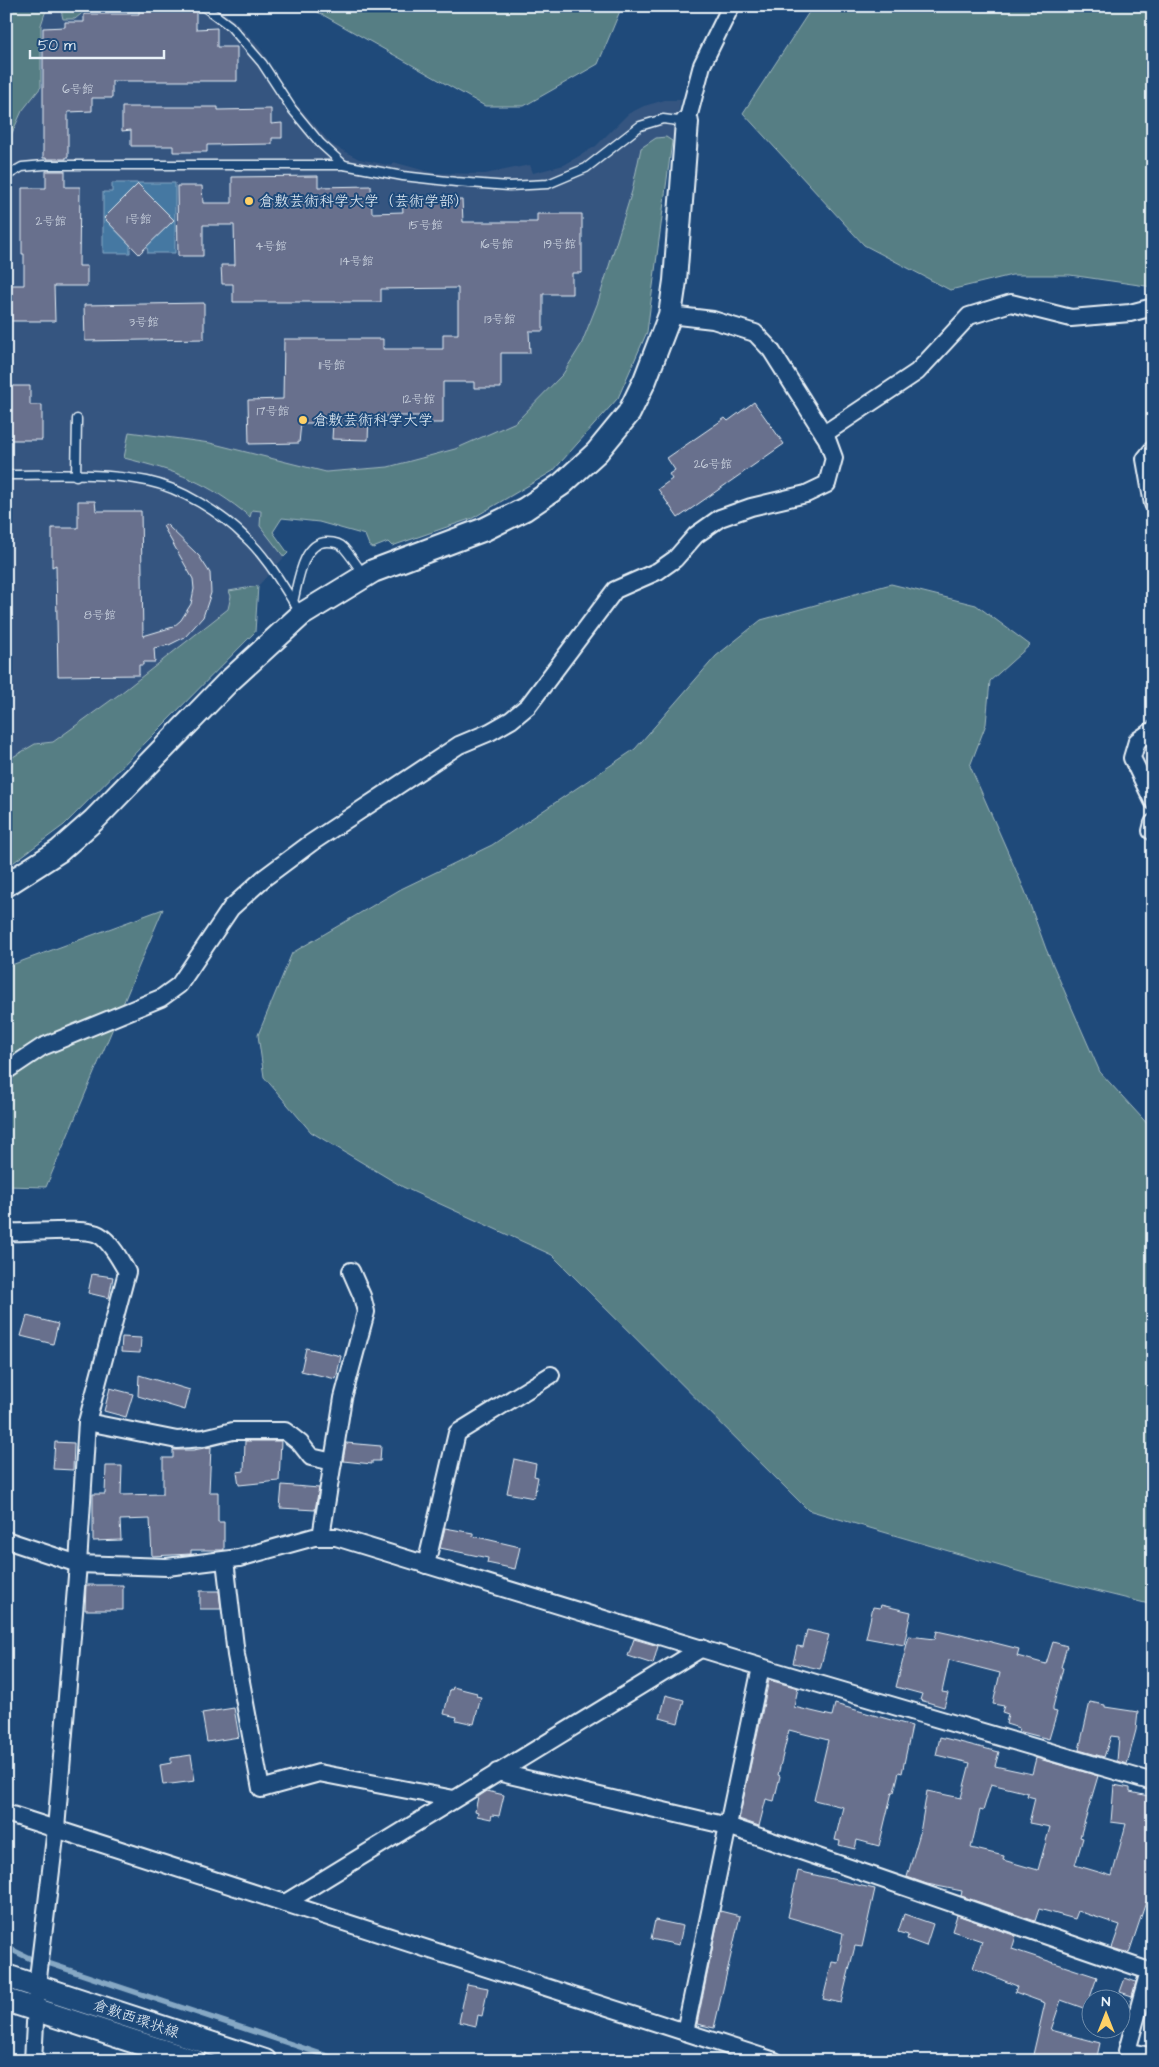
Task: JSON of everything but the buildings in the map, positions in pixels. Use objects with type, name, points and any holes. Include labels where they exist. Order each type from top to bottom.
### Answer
[{"type":"street","points":[[6,885],[59,851],[94,820],[297,608],[373,571],[485,529],[525,509],[562,484],[597,452],[629,413],[645,380],[670,316],[677,255],[687,122],[702,65],[731,6]]},
{"type":"street","points":[[824,434],[917,372],[969,316],[1011,303],[1072,318],[1130,313],[1153,307]]},
{"type":"street","points":[[6,1071],[42,1047],[161,998],[179,985],[231,908],[264,878],[311,843],[450,750],[490,732],[511,720],[528,706],[615,590],[658,571],[674,559],[696,536],[720,518],[751,507],[806,494],[827,484],[834,458],[824,434],[771,350],[755,333],[713,320],[670,316]]},
{"type":"street","points":[[1153,449],[1145,459],[1153,504]]},
{"type":"street","points":[[1153,730],[1137,741],[1132,758],[1153,801]]},
{"type":"street","points":[[6,1232],[77,1231],[99,1234],[113,1249],[127,1272],[87,1422],[78,1564],[56,1829],[37,1986],[33,2061]]},
{"type":"street","points":[[322,1537],[343,1398],[366,1312],[362,1296],[351,1271]]},
{"type":"street","points":[[426,1565],[457,1433],[551,1375]]},
{"type":"street","points":[[87,1422],[177,1440],[204,1438],[233,1431],[285,1431],[300,1443],[311,1457],[333,1462]]},
{"type":"street","points":[[6,1540],[78,1564],[167,1566],[239,1558],[314,1537],[336,1538],[761,1667],[1153,1782]]},
{"type":"street","points":[[224,1560],[236,1655],[261,1789],[319,1773],[454,1799]]},
{"type":"street","points":[[285,1903],[702,1648]]},
{"type":"street","points":[[685,2032],[761,1667]]},
{"type":"street","points":[[497,1772],[728,1826],[1149,1971],[1127,2051],[1153,2058]]},
{"type":"street","points":[[6,1813],[775,2061]]},
{"type":"street","name":"倉敷西環状線","points":[[6,1976],[265,2061]]},
{"type":"street","name":"倉敷西環状線","points":[[6,2000],[194,2061]]},
{"type":"lane","points":[[203,6],[230,26],[262,63],[292,109],[320,142],[344,165]]},
{"type":"lane","points":[[6,176],[22,168],[44,164],[344,165],[403,176],[456,182],[509,186],[548,184],[586,168],[640,126],[663,119],[687,122]]},
{"type":"lane","points":[[76,476],[77,419]]},
{"type":"lane","points":[[6,475],[112,476],[148,482],[169,489],[207,507],[246,537],[276,576],[297,608]]},
{"type":"lane","points":[[297,608],[304,564],[309,551],[320,542],[334,542],[343,547],[365,576]]},
{"type":"shaded area","name":"倉敷芸術科学大学","points":[[52,6],[62,8],[63,19],[75,19],[87,9],[136,6],[216,6],[237,23],[260,48],[293,100],[332,145],[359,159],[392,166],[393,162],[433,173],[485,174],[530,165],[533,173],[564,165],[596,146],[628,114],[644,106],[665,100],[681,100],[672,141],[647,332],[618,398],[553,471],[473,518],[392,546],[388,542],[373,548],[369,545],[365,535],[319,522],[282,518],[273,532],[288,553],[258,586],[255,632],[64,825],[6,868],[6,165],[11,161],[7,144],[22,111],[41,87],[41,25],[45,13]]},
{"type":"shaded area","points":[[112,183],[175,183],[175,253],[148,253],[138,184],[104,218],[130,244],[130,253],[103,253],[103,192],[112,192]]},
{"type":"green space","points":[[6,6],[52,6],[45,13],[41,25],[41,87],[22,111],[7,144],[11,162],[6,165]]},
{"type":"green space","points":[[60,6],[136,6],[87,9],[75,19],[63,19]]},
{"type":"green space","points":[[307,6],[622,6],[598,64],[524,106],[485,106]]},
{"type":"green space","points":[[813,6],[1153,6],[1153,287],[1070,275],[1012,275],[950,290],[864,245],[743,113]]},
{"type":"green space","points":[[666,137],[672,141],[647,332],[618,398],[553,471],[473,518],[392,546],[388,542],[373,548],[369,545],[365,535],[319,522],[282,518],[273,532],[288,553],[284,557],[260,526],[261,511],[252,510],[250,517],[220,495],[191,479],[124,458],[129,432],[210,443],[326,472],[388,467],[455,449],[516,422],[563,374],[581,345],[598,302],[632,191],[641,148],[656,138]]},
{"type":"green space","points":[[891,584],[976,605],[1030,645],[990,681],[986,724],[970,766],[1025,891],[1046,949],[1100,1072],[1153,1130],[1153,1605],[1031,1575],[808,1510],[552,1255],[403,1187],[311,1132],[264,1077],[258,1035],[292,953],[401,889],[492,845],[635,749],[716,656],[761,620]]},
{"type":"green space","points":[[258,586],[255,632],[64,825],[6,868],[6,761],[35,744],[53,742],[121,693],[228,609],[231,596],[229,591]]},
{"type":"green space","points":[[163,909],[46,1187],[6,1186],[6,967]]},
{"type":"waterway","points":[[6,1947],[31,1959],[342,2061]]},
{"type":"place","name":"倉敷芸術科学大学（芸術学部）","points":[[249,201]]},
{"type":"place","name":"倉敷芸術科学大学","points":[[303,420]]}]
